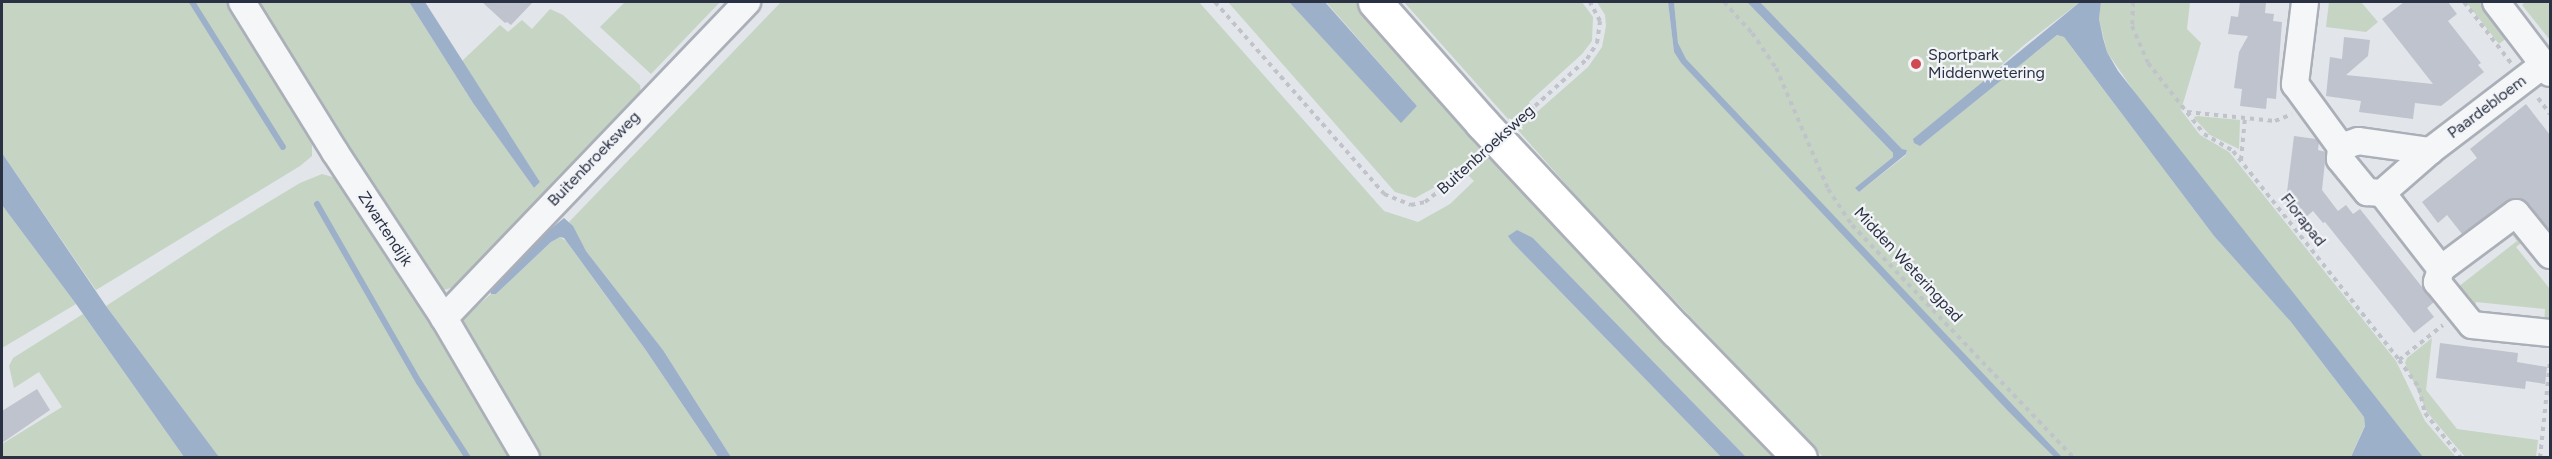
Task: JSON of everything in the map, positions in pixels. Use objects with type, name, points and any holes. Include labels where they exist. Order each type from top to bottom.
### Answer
[{"type":"highway","points":[[1375,2],[1506,149],[1800,458]]},
{"type":"highway","points":[[1392,2],[1686,321],[1818,458]]},
{"type":"street","name":"Zwartendijk","points":[[242,2],[335,152],[444,318],[526,458]]},
{"type":"street","name":"Buitenbroeksweg","points":[[444,318],[747,2]]},
{"type":"street","points":[[2305,2],[2295,84],[2341,147],[2340,159],[2367,192],[2382,193],[2441,269]]},
{"type":"street","points":[[2497,2],[2547,68]]},
{"type":"street","name":"Paardebloem","points":[[2382,193],[2430,151],[2547,68]]},
{"type":"street","points":[[2341,147],[2358,141],[2430,151]]},
{"type":"street","points":[[2550,255],[2516,213],[2441,269],[2437,282],[2472,325],[2550,333]]},
{"type":"path","name":"Buitenbroeksweg","points":[[1215,2],[1384,194],[1410,205],[1425,202],[1464,171],[1587,59],[1597,43],[1600,21],[1590,2]]},
{"type":"path","name":"Midden Weteringpad","points":[[1724,2],[1752,33],[1776,68],[1828,189],[1846,218],[2074,458]]},
{"type":"path","name":"Florapad","points":[[2133,2],[2132,26],[2137,43],[2148,63],[2204,134],[2233,151],[2241,160],[2399,360],[2419,388],[2425,413],[2461,458]]},
{"type":"path","points":[[2464,2],[2518,73]]},
{"type":"path","points":[[2537,96],[2550,114]]},
{"type":"path","points":[[2187,112],[2275,122],[2310,105]]},
{"type":"path","points":[[2241,160],[2245,118]]},
{"type":"path","points":[[2399,360],[2460,311]]},
{"type":"path","points":[[2540,458],[2550,362]]},
{"type":"green space","points":[[2,2],[232,2],[312,137],[312,156],[300,166],[96,290],[2,153]]},
{"type":"green space","points":[[254,2],[409,2],[473,103],[534,188],[540,182],[462,61],[500,25],[508,32],[522,20],[532,29],[550,9],[563,15],[640,85],[641,93],[454,287],[444,290],[423,275]]},
{"type":"green space","points":[[625,2],[720,2],[651,74],[600,27]]},
{"type":"green space","points":[[781,2],[1199,2],[1384,211],[1418,222],[1450,204],[1474,181],[1459,166],[1437,186],[1415,198],[1395,192],[1228,2],[1289,2],[1401,122],[1417,106],[1326,2],[1362,2],[1787,457],[1746,457],[1533,238],[1513,243],[1721,457],[731,457],[663,350],[586,251],[569,222]]},
{"type":"green space","points":[[1404,2],[1582,2],[1593,17],[1592,41],[1582,54],[1529,102],[1537,112],[1588,67],[1602,47],[1606,26],[1605,15],[1597,2],[1668,2],[1674,52],[1681,63],[2054,457],[1823,457],[1579,199]]},
{"type":"green space","points":[[1674,2],[1747,2],[1893,153],[1893,157],[1856,188],[1859,192],[1906,155],[1907,150],[1902,149],[1760,2],[2080,2],[2024,45],[1914,143],[1921,145],[2057,35],[2064,37],[2214,236],[2291,322],[2364,417],[2365,425],[2351,457],[2062,457],[1685,59],[1678,43]]},
{"type":"green space","points":[[2101,2],[2190,2],[2187,29],[2201,43],[2181,110],[2200,135],[2229,152],[2396,361],[2425,421],[2456,457],[2423,457],[2146,109],[2107,52],[2099,19]]},
{"type":"green space","points":[[2329,2],[2361,2],[2378,22],[2366,32],[2326,27]]},
{"type":"green space","points":[[2466,2],[2480,2],[2508,37],[2499,44]]},
{"type":"green space","points":[[2525,2],[2550,2],[2550,40],[2522,5]]},
{"type":"green space","points":[[2194,117],[2240,120],[2239,149],[2210,135],[2195,119]]},
{"type":"green space","points":[[322,174],[336,178],[346,185],[515,457],[219,457],[106,306],[224,229],[300,183]]},
{"type":"green space","points":[[2,205],[76,304],[2,348]]},
{"type":"green space","points":[[2511,226],[2529,237],[2516,247],[2550,289],[2550,325],[2544,325],[2545,309],[2476,302],[2475,308],[2458,287],[2517,241],[2507,228]]},
{"type":"green space","points":[[560,237],[566,241],[645,349],[718,457],[535,457],[460,321],[491,294],[496,294],[551,242]]},
{"type":"green space","points":[[83,314],[184,457],[2,458],[2,444],[62,407],[39,372],[14,388],[9,366],[13,358]]},
{"type":"green space","points":[[2432,338],[2426,390],[2457,429],[2538,440],[2536,457],[2465,457],[2427,412],[2405,363],[2407,358]]},
{"type":"water","points":[[409,2],[425,2],[540,182],[534,188],[473,103]]},
{"type":"water","points":[[1289,2],[1325,2],[1417,106],[1401,123]]},
{"type":"water","points":[[1668,2],[1674,2],[1678,43],[1686,59],[2062,457],[2054,457],[2009,412],[1681,63],[1674,52]]},
{"type":"water","points":[[1747,2],[1760,2],[1902,149],[1907,150],[1906,154],[1859,192],[1855,188],[1893,157],[1893,153]]},
{"type":"water","points":[[2080,2],[2101,2],[2099,19],[2103,38],[2107,52],[2118,71],[2423,457],[2351,457],[2365,426],[2364,417],[2291,322],[2214,236],[2064,37],[2057,35],[1920,146],[1914,143],[1913,139]]},
{"type":"water","points":[[2,153],[106,306],[219,457],[184,457],[76,304],[2,205]]},
{"type":"water","points":[[564,218],[573,226],[586,251],[663,350],[731,457],[718,457],[645,349],[564,238],[560,237],[551,242],[496,294],[491,294],[490,290],[542,236]]},
{"type":"water","points":[[1517,230],[1533,238],[1746,457],[1721,457],[1513,243],[1508,236]]},
{"type":"building","points":[[482,2],[533,2],[511,25],[505,23]]},
{"type":"building","points":[[2240,2],[2266,2],[2265,13],[2274,14],[2273,21],[2282,22],[2276,99],[2267,98],[2266,109],[2240,106],[2242,89],[2234,88],[2239,52],[2248,36],[2228,34],[2231,16],[2238,17]]},
{"type":"building","points":[[2404,2],[2448,2],[2457,14],[2448,21],[2481,63],[2478,65],[2484,72],[2441,106],[2415,103],[2413,119],[2359,112],[2361,101],[2326,96],[2330,57],[2342,59],[2344,37],[2370,40],[2368,56],[2346,75],[2433,84],[2382,19]]},
{"type":"building","points":[[2526,104],[2550,135],[2550,232],[2527,203],[2515,198],[2462,234],[2447,215],[2438,223],[2422,202],[2477,158],[2470,149]]},
{"type":"building","points":[[2294,136],[2316,139],[2319,142],[2318,150],[2326,152],[2322,190],[2338,211],[2346,205],[2353,214],[2360,209],[2434,302],[2427,308],[2434,317],[2414,333],[2325,222],[2323,223],[2313,211],[2298,224],[2285,208]]},
{"type":"building","points":[[2440,343],[2518,353],[2517,362],[2547,367],[2545,384],[2526,381],[2525,389],[2436,378]]},
{"type":"building","points":[[37,389],[50,410],[2,443],[2,411]]},
{"type":"waterway","points":[[192,2],[283,147]]},
{"type":"waterway","points":[[317,204],[419,382],[468,458]]},
{"type":"place","name":"Sportpark Middenwetering","points":[[1916,64]]}]
